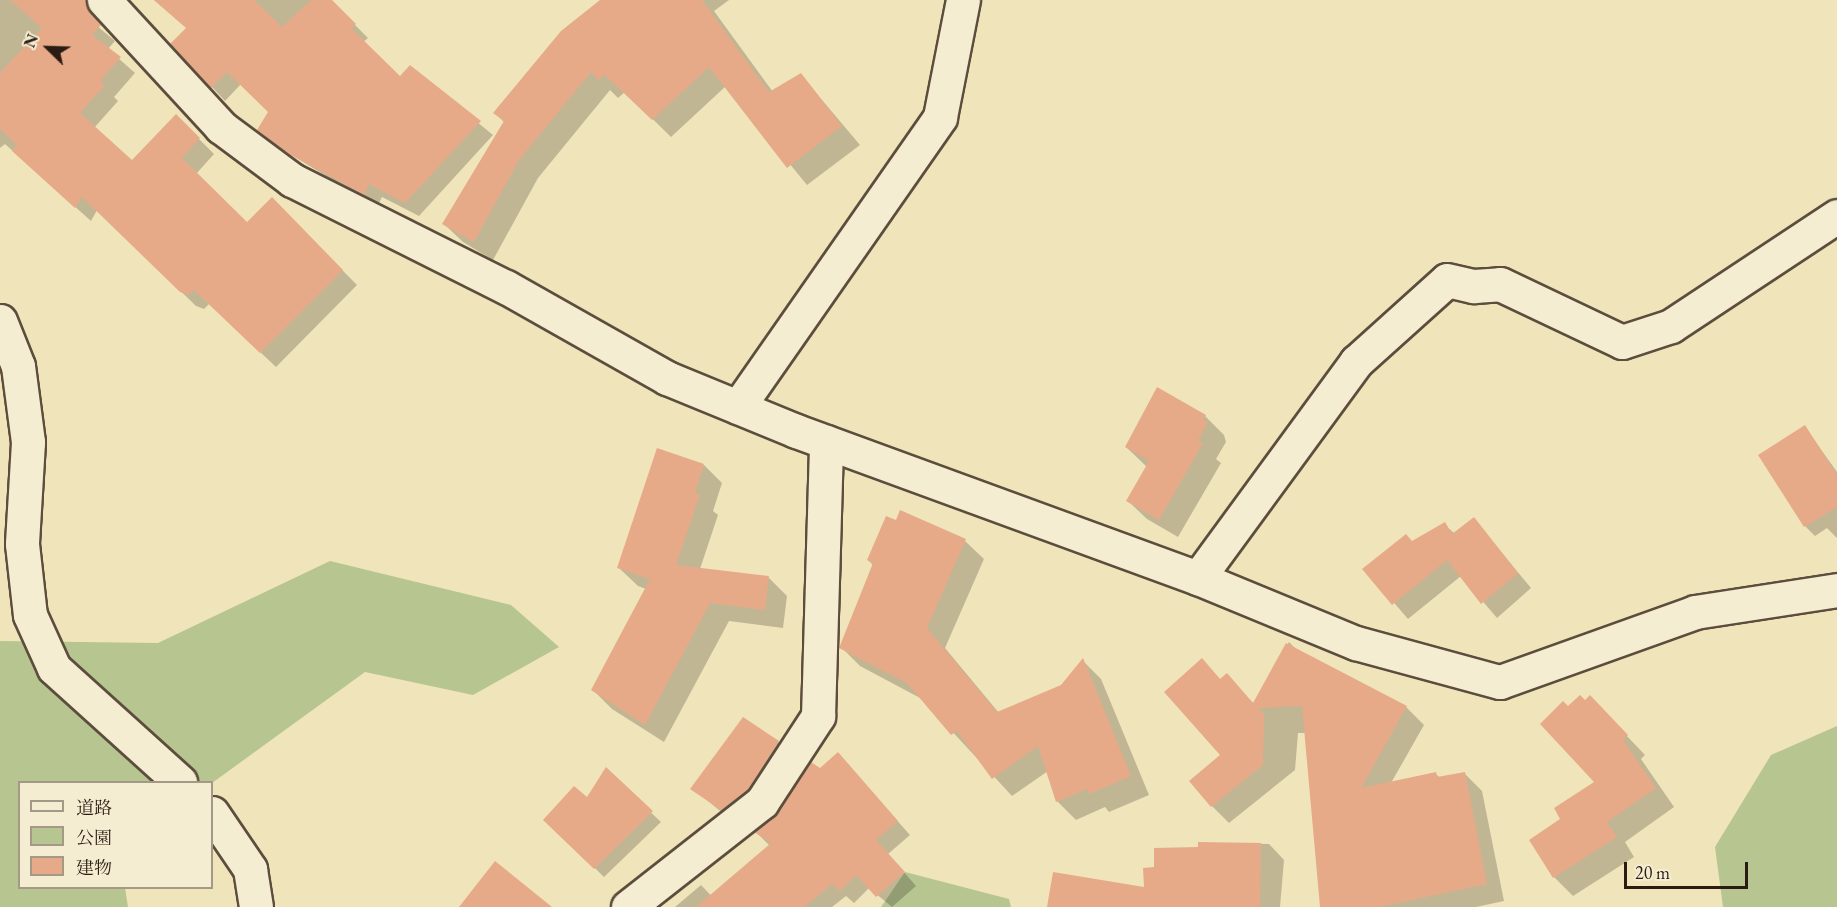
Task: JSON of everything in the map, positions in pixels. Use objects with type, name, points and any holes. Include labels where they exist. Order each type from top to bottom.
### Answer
[{"type":"street","points":[[104,0],[221,127],[292,180],[506,287],[667,378],[826,442],[1198,578],[1356,644],[1500,682],[1695,612],[1837,591]]},
{"type":"street","points":[[738,407],[940,117],[963,0]]},
{"type":"street","points":[[1198,578],[1356,362],[1447,280],[1474,286],[1500,284],[1622,342],[1671,326],[1837,216]]},
{"type":"street","points":[[0,321],[18,366],[28,442],[22,544],[30,615],[54,668],[178,781]]},
{"type":"street","points":[[628,907],[762,802],[818,716],[826,442]]},
{"type":"street","points":[[213,814],[250,868],[256,907]]},
{"type":"green space","points":[[330,561],[511,605],[559,647],[473,695],[365,672],[213,782],[18,781],[18,889],[125,889],[128,907],[0,907],[0,641],[158,643]]},
{"type":"green space","points":[[1837,726],[1837,907],[1723,907],[1715,847],[1771,755]]},
{"type":"green space","points":[[905,872],[1009,899],[1011,907],[881,907]]},
{"type":"building","points":[[10,0],[86,0],[90,12],[101,25],[92,35],[121,57],[100,81],[105,85],[80,113],[132,160],[176,114],[200,138],[182,158],[247,222],[272,197],[343,270],[260,353],[194,290],[188,295],[180,292],[82,197],[75,208],[12,151],[17,145],[0,129],[0,73],[42,28]]},
{"type":"building","points":[[154,0],[254,0],[282,27],[311,0],[332,0],[356,24],[351,28],[400,76],[410,65],[481,121],[405,203],[369,184],[364,195],[291,155],[257,130],[268,112],[227,72],[211,88],[170,44],[186,28]]},
{"type":"building","points":[[600,0],[702,0],[769,92],[801,73],[842,126],[787,168],[709,67],[652,120],[605,75],[598,80],[591,72],[519,160],[474,242],[442,224],[504,121],[493,113],[561,31]]},
{"type":"building","points":[[1157,387],[1206,415],[1203,420],[1208,422],[1198,440],[1203,443],[1159,520],[1126,501],[1149,461],[1125,447]]},
{"type":"building","points":[[1805,425],[1837,475],[1837,507],[1804,527],[1758,455]]},
{"type":"building","points":[[657,448],[704,464],[695,493],[700,495],[676,565],[769,576],[765,610],[710,603],[645,725],[591,690],[650,579],[617,568]]},
{"type":"building","points":[[900,510],[966,539],[927,628],[997,712],[1061,685],[1083,658],[1131,776],[1089,794],[1087,789],[1056,802],[1038,746],[992,779],[957,731],[951,735],[907,683],[839,648],[873,563],[867,560],[886,516],[896,520]]},
{"type":"building","points":[[1474,517],[1518,573],[1481,604],[1447,560],[1392,605],[1362,569],[1406,534],[1412,541],[1445,522],[1452,534]]},
{"type":"building","points":[[1286,643],[1407,706],[1361,788],[1436,772],[1437,777],[1465,772],[1487,884],[1379,907],[1320,907],[1302,706],[1258,708],[1264,714],[1263,765],[1211,807],[1189,781],[1220,755],[1164,692],[1202,658],[1220,679],[1227,673],[1253,703]]},
{"type":"building","points":[[1580,695],[1585,700],[1590,695],[1628,735],[1623,740],[1656,788],[1607,822],[1617,837],[1553,878],[1529,840],[1560,819],[1554,808],[1594,782],[1540,724],[1563,701],[1568,706]]},
{"type":"building","points":[[743,717],[779,741],[748,789],[721,810],[690,789]]},
{"type":"building","points":[[838,752],[898,821],[876,840],[905,872],[876,897],[856,875],[840,891],[832,884],[804,907],[696,907],[771,843],[754,832],[777,813],[811,762],[820,768]]},
{"type":"building","points":[[606,767],[653,811],[594,869],[543,820],[574,786],[587,797]]},
{"type":"building","points":[[1198,842],[1261,843],[1260,907],[1047,907],[1053,872],[1144,887],[1143,868],[1154,867],[1154,848],[1198,847]]},
{"type":"building","points":[[495,861],[552,907],[459,907]]}]
